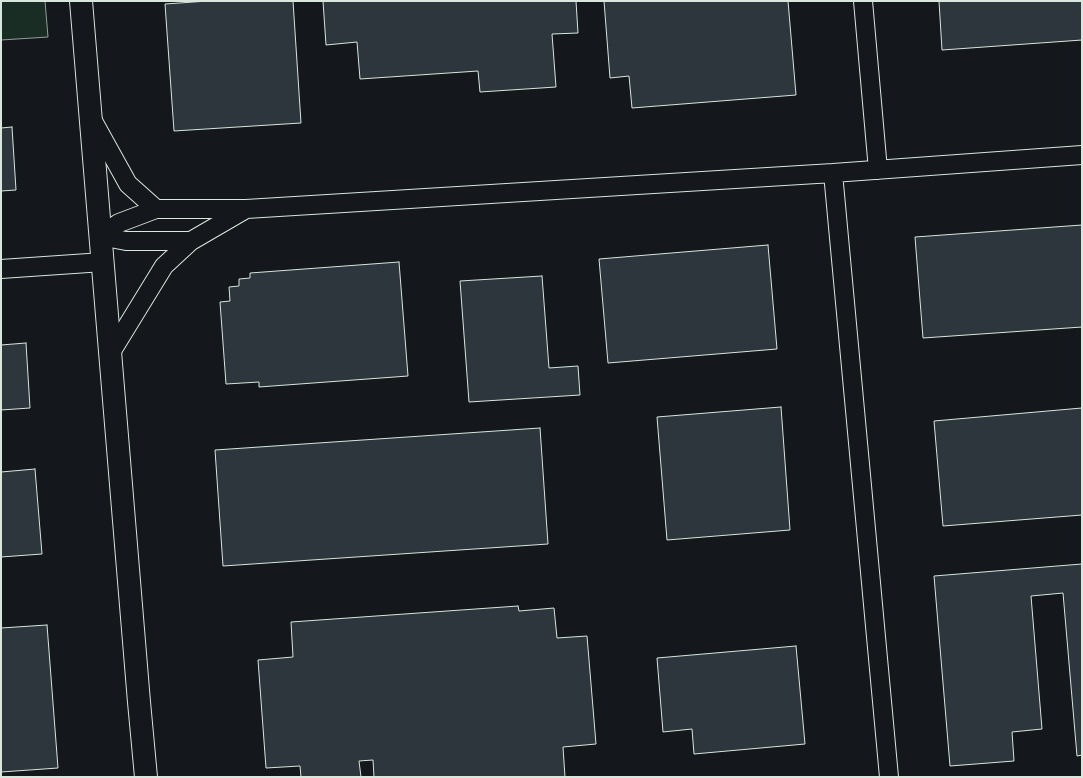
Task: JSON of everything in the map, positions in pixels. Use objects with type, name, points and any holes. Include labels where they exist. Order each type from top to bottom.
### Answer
[{"type":"street","points":[[81,1],[146,777]]},
{"type":"street","points":[[863,1],[878,170]]},
{"type":"street","points":[[90,116],[128,184],[156,208]]},
{"type":"street","points":[[100,236],[119,223],[156,208],[246,209],[833,173],[1082,155]]},
{"type":"street","points":[[833,173],[889,777]]},
{"type":"street","points":[[110,354],[164,266],[191,241],[246,209]]},
{"type":"street","points":[[100,236],[126,241],[191,241]]},
{"type":"street","points":[[1,269],[102,262]]},
{"type":"green space","points":[[1,1],[45,1],[48,37],[1,40]]},
{"type":"building","points":[[208,1],[293,1],[301,123],[174,131],[165,4]]},
{"type":"building","points":[[323,1],[576,1],[578,33],[552,34],[556,87],[480,92],[478,71],[360,79],[357,42],[326,45]]},
{"type":"building","points":[[604,1],[788,1],[796,95],[632,108],[629,76],[610,78]]},
{"type":"building","points":[[939,1],[1082,1],[1082,40],[942,50]]},
{"type":"building","points":[[12,127],[16,190],[1,191],[1,128]]},
{"type":"building","points":[[1082,225],[1082,327],[923,338],[915,237]]},
{"type":"building","points":[[768,245],[777,349],[608,363],[599,259]]},
{"type":"building","points":[[399,262],[408,376],[259,387],[259,382],[226,384],[220,302],[230,301],[229,287],[239,286],[239,279],[250,278],[250,273]]},
{"type":"building","points":[[542,276],[549,368],[578,366],[580,395],[469,402],[460,281]]},
{"type":"building","points":[[26,343],[30,408],[1,410],[1,345]]},
{"type":"building","points":[[781,407],[790,530],[667,540],[657,417]]},
{"type":"building","points":[[1082,408],[1082,515],[943,526],[934,421]]},
{"type":"building","points":[[540,428],[548,544],[223,566],[215,450]]},
{"type":"building","points":[[35,469],[42,554],[1,557],[1,472]]},
{"type":"building","points":[[1082,564],[1082,755],[1077,756],[1063,593],[1031,596],[1042,729],[1012,732],[1014,761],[950,766],[934,576]]},
{"type":"building","points":[[518,606],[519,611],[554,608],[557,638],[587,636],[596,744],[563,747],[565,777],[374,777],[373,760],[359,761],[361,777],[301,777],[300,766],[266,768],[258,660],[293,657],[291,622]]},
{"type":"building","points":[[47,625],[58,768],[1,772],[1,628]]},
{"type":"building","points":[[796,646],[805,744],[694,754],[692,729],[663,732],[657,658]]}]
